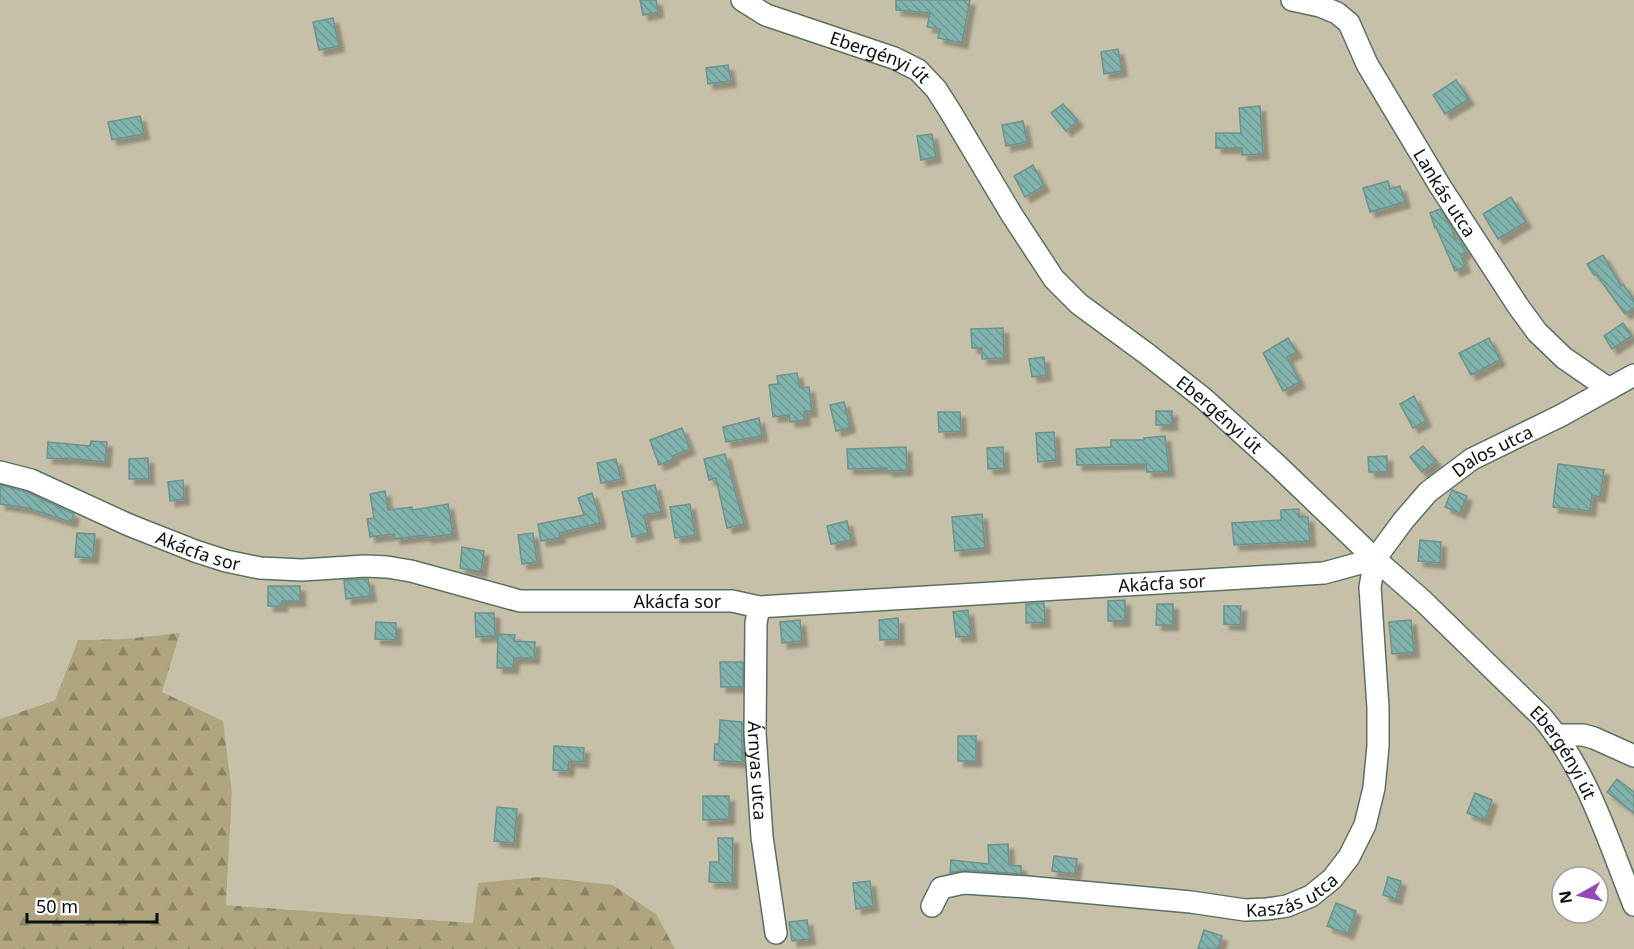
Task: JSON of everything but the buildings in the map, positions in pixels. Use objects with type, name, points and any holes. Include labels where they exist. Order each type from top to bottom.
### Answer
[{"type":"street","name":"Ebergényi út","points":[[742,0],[766,15],[894,58],[918,70],[936,89],[1018,225],[1054,279],[1079,304],[1203,398],[1464,640],[1542,717],[1557,735],[1591,797],[1634,905]]},
{"type":"street","name":"Lankás utca","points":[[1292,0],[1320,6],[1336,13],[1349,23],[1367,64],[1440,186],[1518,306],[1537,332],[1564,358],[1609,389]]},
{"type":"street","name":"Dalos utca","points":[[1375,559],[1428,492],[1472,459],[1562,415],[1634,375]]},
{"type":"street","name":"Akácfa sor","points":[[0,472],[31,480],[129,525],[226,561],[260,568],[302,570],[387,567],[411,571],[520,601],[732,601],[759,607],[1324,573],[1375,559]]},
{"type":"street","name":"Kaszás utca","points":[[932,906],[941,888],[964,883],[1027,886],[1245,909],[1287,906],[1311,896],[1332,879],[1349,857],[1365,825],[1374,788],[1378,746],[1378,708],[1370,587],[1375,559]]},
{"type":"street","name":"Árnyas utca","points":[[759,607],[756,623],[755,733],[762,837],[776,933]]},
{"type":"street","points":[[1557,735],[1582,735],[1594,738],[1634,756]]},
{"type":"shaded area","points":[[0,0],[1634,0],[1634,949],[675,949],[657,915],[473,923],[226,905],[232,794],[125,639],[78,640],[55,700],[0,719]]},
{"type":"green space","points":[[180,633],[162,692],[223,721],[232,794],[226,905],[473,923],[478,883],[540,877],[613,885],[657,915],[675,949],[0,949],[0,719],[55,700],[78,640],[125,639]]}]
